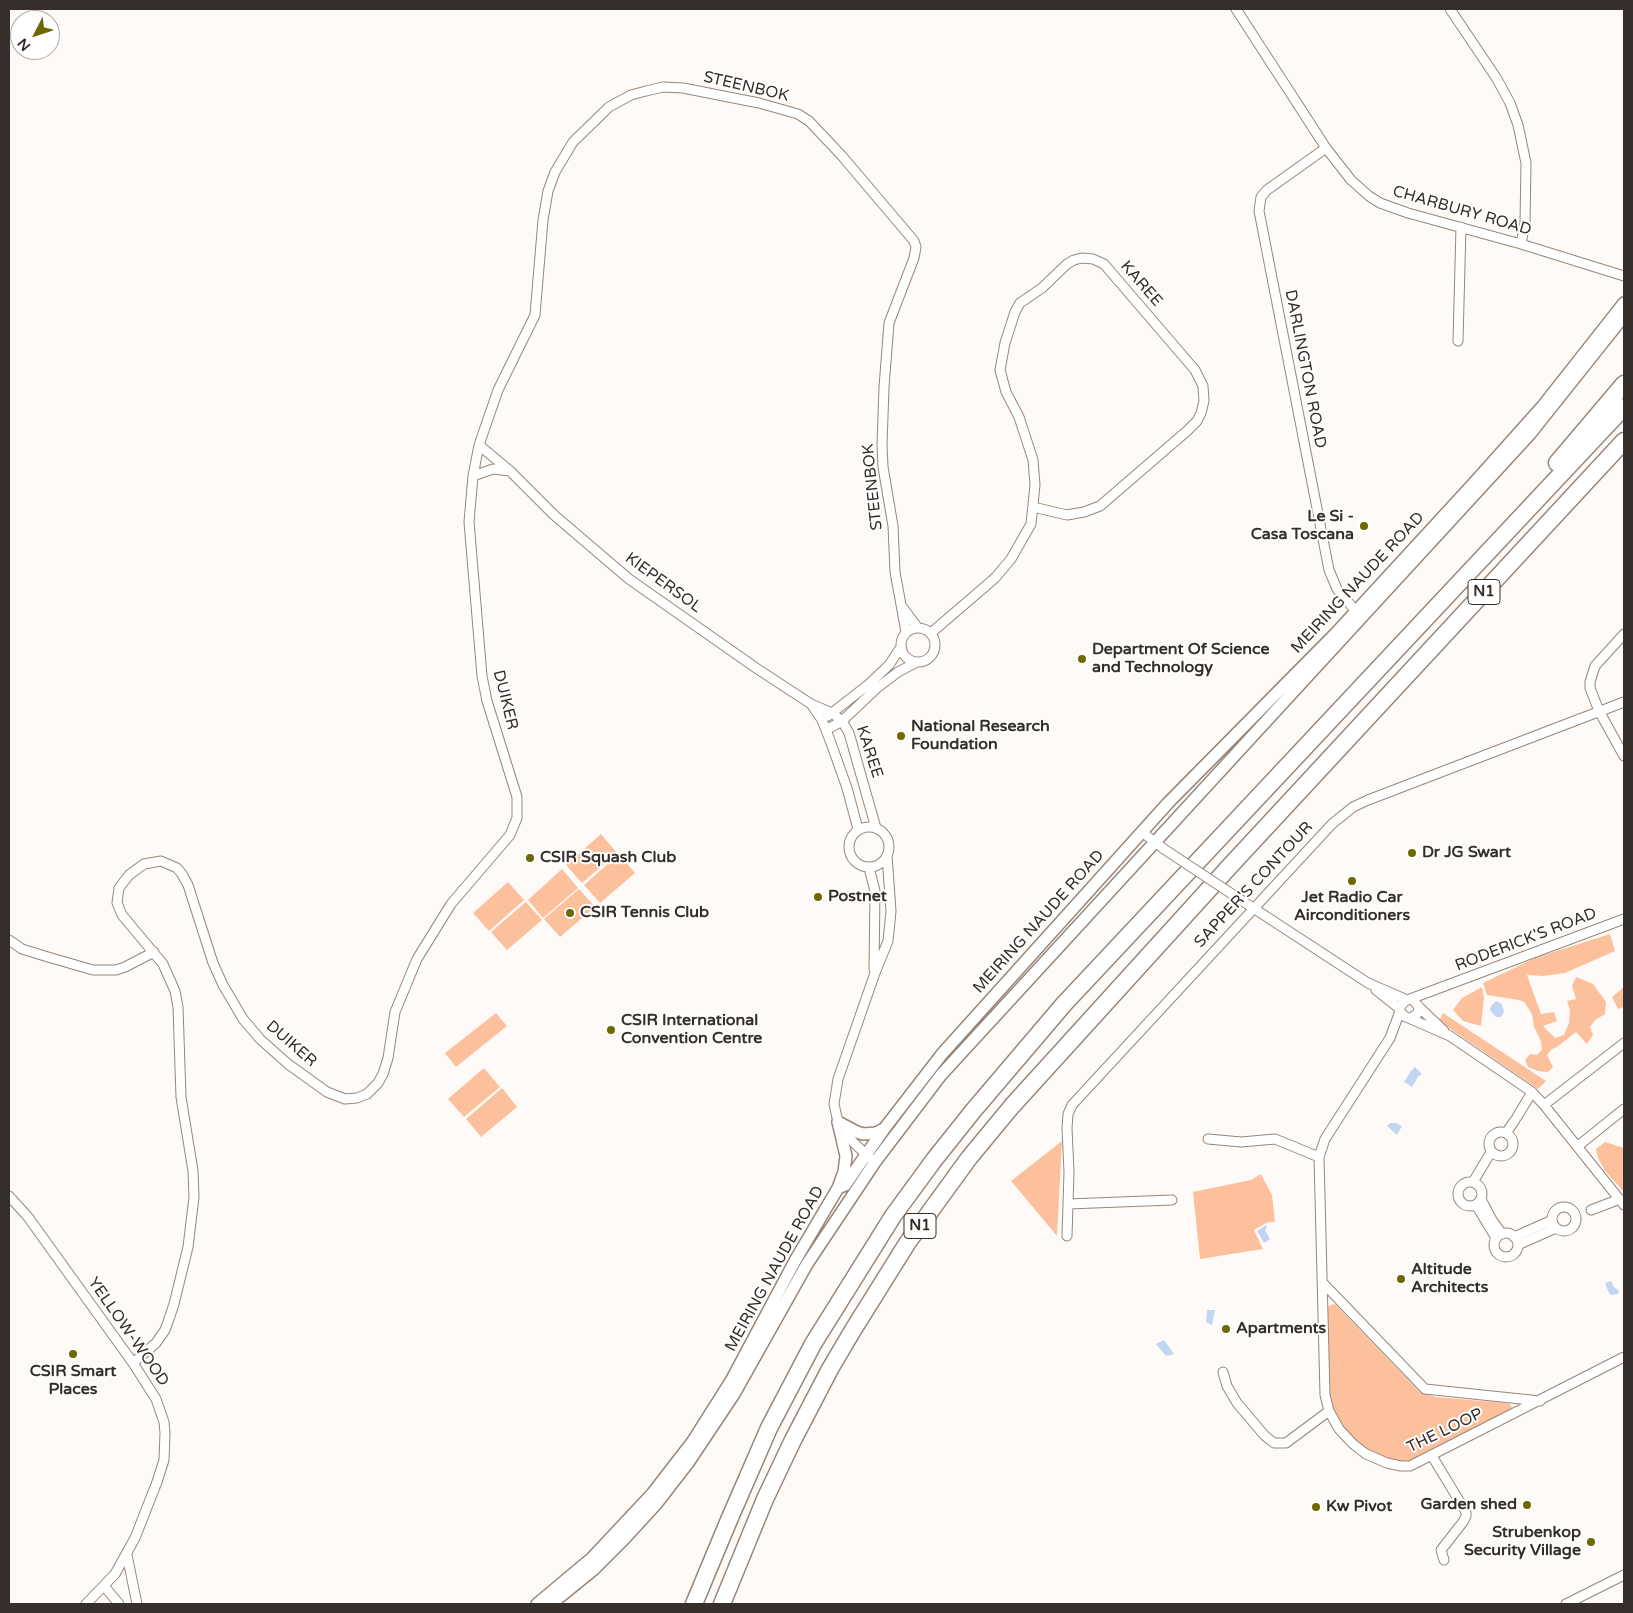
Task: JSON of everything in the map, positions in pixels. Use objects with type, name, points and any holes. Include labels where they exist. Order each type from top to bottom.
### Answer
[{"type":"highway","points":[[1430,611],[1624,384]]},
{"type":"highway","name":"N1","points":[[694,1604],[769,1428],[813,1344],[893,1216],[973,1111],[1064,1004],[1624,406]]},
{"type":"highway","name":"N1","points":[[722,1604],[765,1498],[830,1369],[908,1242],[969,1158],[1012,1106],[1230,866],[1624,441]]},
{"type":"street","name":"CHARBURY ROAD","points":[[1236,9],[1326,148],[1351,180],[1368,196],[1380,203],[1408,213],[1622,272]]},
{"type":"street","points":[[1450,9],[1497,80],[1510,103],[1518,125],[1526,163],[1524,223],[1521,244]]},
{"type":"street","name":"STEENBOK","points":[[479,445],[498,390],[535,315],[543,220],[548,191],[555,172],[573,142],[609,107],[631,95],[663,87],[683,88],[759,103],[798,114],[809,121],[842,156],[910,236],[916,247],[914,258],[889,324],[884,387],[883,467],[893,526],[895,572],[901,606]]},
{"type":"street","name":"DARLINGTON ROAD","points":[[1326,148],[1267,190],[1261,197],[1259,211],[1328,570],[1337,589],[1359,614]]},
{"type":"street","points":[[1458,341],[1461,228]]},
{"type":"street","name":"KAREE","points":[[931,633],[994,578],[1012,559],[1031,524],[1035,485],[1032,460],[1018,417],[1006,392],[1000,370],[1005,343],[1015,312],[1020,304],[1074,260],[1082,258],[1093,259],[1104,264],[1195,370],[1203,386],[1204,401],[1201,414],[1187,431],[1100,506],[1084,512],[1067,514],[1033,507]]},
{"type":"street","name":"MEIRING NAUDE ROAD","points":[[551,1604],[592,1570],[625,1538],[657,1503],[688,1463],[734,1394],[808,1264],[875,1162],[941,1075],[1160,845],[1359,614],[1524,427],[1624,303]]},
{"type":"street","name":"MEIRING NAUDE ROAD","points":[[537,1604],[592,1558],[621,1529],[684,1454],[731,1381],[796,1259],[838,1188],[845,1185],[884,1129],[942,1054],[1174,797],[1359,614],[1530,434],[1624,316]]},
{"type":"street","name":"KIEPERSOL","points":[[479,445],[510,471],[554,515],[630,579],[756,668],[811,704]]},
{"type":"street","name":"DUIKER","points":[[133,1363],[156,1343],[165,1330],[174,1304],[188,1247],[194,1197],[193,1171],[181,1097],[178,1007],[175,991],[169,975],[154,952],[122,915],[117,897],[120,886],[134,871],[144,864],[160,861],[174,866],[185,878],[213,963],[223,985],[243,1019],[260,1039],[288,1064],[327,1092],[345,1099],[357,1098],[367,1094],[378,1083],[388,1058],[395,1012],[417,959],[451,904],[510,835],[517,818],[517,797],[489,706],[482,676],[469,522],[473,476],[479,445]]},
{"type":"street","points":[[473,476],[494,469],[510,471]]},
{"type":"street","points":[[901,606],[918,628]]},
{"type":"street","points":[[822,720],[869,684],[889,665],[901,647],[902,639],[906,632],[901,606]]},
{"type":"street","points":[[901,647],[906,657],[917,662],[926,660],[934,651],[934,640],[931,633],[923,628],[906,632]]},
{"type":"street","points":[[1624,634],[1598,663],[1591,675],[1590,688],[1599,711],[1624,756]]},
{"type":"street","name":"KAREE","points":[[876,828],[849,733],[842,721],[877,688],[898,672],[917,662]]},
{"type":"street","name":"SAPPER'S CONTOUR","points":[[1067,1236],[1067,1128],[1068,1114],[1072,1105],[1332,824],[1353,806],[1624,702]]},
{"type":"street","points":[[811,704],[832,713],[842,721],[826,730]]},
{"type":"street","name":"KAREE","points":[[811,704],[822,720],[826,730],[847,788],[858,829]]},
{"type":"street","points":[[838,1188],[844,1172],[846,1156],[834,1104],[835,1089],[874,973],[888,941],[891,911],[887,855],[889,848],[888,840],[884,833],[876,828],[867,827],[858,829],[850,839],[849,852],[853,860],[860,866],[869,868],[880,864],[887,855]]},
{"type":"street","points":[[1142,832],[1241,900],[1368,983],[1400,1010],[1404,1016],[1450,1036]]},
{"type":"street","points":[[869,868],[875,891],[874,973]]},
{"type":"street","points":[[876,912],[891,911]]},
{"type":"street","name":"RODERICK'S ROAD","points":[[1408,1000],[1624,919]]},
{"type":"street","points":[[9,940],[22,949],[93,970],[109,971],[125,967],[154,952]]},
{"type":"street","points":[[1368,983],[1414,1001],[1450,1036],[1532,1092],[1544,1105],[1622,1202],[1576,1216]]},
{"type":"street","name":"RODERICK'S ROAD","points":[[1419,1007],[1439,989]]},
{"type":"street","points":[[1400,1010],[1401,1004],[1408,1000]]},
{"type":"street","points":[[1410,1018],[1416,1016],[1419,1007]]},
{"type":"street","name":"THE LOOP","points":[[1390,1038],[1400,1010]]},
{"type":"street","name":"THE LOOP","points":[[1410,1018],[1390,1038],[1325,1139],[1319,1157],[1324,1388],[1329,1411],[1339,1429],[1361,1451],[1387,1462],[1406,1466],[1414,1465],[1624,1357]]},
{"type":"street","points":[[1544,1105],[1624,1043]]},
{"type":"street","points":[[1506,1133],[1532,1092]]},
{"type":"street","points":[[1578,1146],[1624,1109]]},
{"type":"street","points":[[838,1122],[863,1134],[876,1133],[884,1129]]},
{"type":"street","points":[[838,1122],[848,1136],[875,1162]]},
{"type":"street","points":[[1499,1132],[1506,1133],[1512,1138],[1512,1149],[1507,1155],[1494,1153],[1489,1142],[1492,1136],[1499,1132]]},
{"type":"street","points":[[1208,1140],[1241,1142],[1275,1140],[1319,1157]]},
{"type":"street","points":[[1476,1184],[1494,1153]]},
{"type":"street","points":[[1466,1182],[1476,1184],[1482,1192],[1478,1202],[1472,1206],[1464,1204],[1458,1195],[1462,1184],[1466,1182]]},
{"type":"street","name":"YELLOW-WOOD","points":[[9,1196],[28,1217],[133,1363],[152,1392],[160,1409],[165,1433],[164,1460],[159,1478],[127,1555],[115,1574],[86,1604]]},
{"type":"street","points":[[1068,1204],[1172,1200]]},
{"type":"street","points":[[1478,1202],[1492,1220],[1499,1236],[1494,1248],[1500,1256],[1511,1256],[1516,1252],[1516,1241],[1508,1233],[1499,1236]]},
{"type":"street","points":[[1560,1208],[1571,1210],[1576,1216],[1575,1224],[1570,1230],[1563,1232],[1554,1224],[1554,1212],[1560,1208]]},
{"type":"street","points":[[1516,1241],[1554,1224]]},
{"type":"street","name":"THE LOOP","points":[[1322,1282],[1425,1389],[1540,1401]]},
{"type":"street","points":[[1223,1372],[1227,1386],[1237,1403],[1265,1436],[1274,1443],[1286,1443],[1329,1411]]},
{"type":"street","points":[[1432,1456],[1466,1512],[1466,1516],[1441,1550],[1444,1560]]},
{"type":"street","points":[[127,1555],[137,1604]]},
{"type":"street","points":[[1566,1604],[1624,1575]]},
{"type":"street","points":[[104,1586],[119,1604]]},
{"type":"shaded area","name":"CSIR Tennis Club","points":[[601,834],[617,853],[582,883],[566,865]]},
{"type":"shaded area","name":"CSIR Tennis Club","points":[[619,854],[635,873],[600,903],[584,885]]},
{"type":"shaded area","name":"CSIR Tennis Club","points":[[562,869],[578,888],[543,918],[528,900]]},
{"type":"shaded area","points":[[508,882],[524,900],[489,931],[473,913]]},
{"type":"shaded area","name":"CSIR Tennis Club","points":[[579,889],[595,907],[560,937],[544,919]]},
{"type":"shaded area","name":"CSIR Tennis Club","points":[[526,902],[542,920],[507,950],[491,932]]},
{"type":"shaded area","points":[[1610,934],[1615,951],[1565,973],[1543,976],[1527,975],[1541,1014],[1554,1012],[1557,1021],[1543,1026],[1555,1038],[1564,1035],[1569,1023],[1570,1010],[1567,1001],[1576,999],[1572,986],[1576,977],[1593,984],[1606,1002],[1605,1014],[1595,1020],[1590,1027],[1593,1035],[1587,1044],[1576,1032],[1552,1049],[1547,1055],[1553,1067],[1548,1072],[1528,1067],[1525,1060],[1530,1054],[1537,1055],[1542,1050],[1541,1041],[1534,1027],[1532,1014],[1524,1002],[1487,995],[1483,983],[1535,958]]},
{"type":"shaded area","points":[[1482,987],[1484,998],[1481,1026],[1463,1021],[1453,1010],[1462,998]]},
{"type":"shaded area","points":[[1624,987],[1624,1007],[1618,1009],[1612,997]]},
{"type":"shaded area","points":[[496,1013],[507,1026],[456,1067],[445,1053]]},
{"type":"shaded area","points":[[1443,1013],[1546,1081],[1538,1089],[1439,1021]]},
{"type":"shaded area","points":[[484,1068],[500,1087],[464,1117],[448,1099]]},
{"type":"shaded area","points":[[502,1088],[517,1107],[481,1137],[466,1119]]},
{"type":"shaded area","points":[[1062,1141],[1057,1236],[1011,1181]]},
{"type":"shaded area","points":[[1605,1142],[1624,1148],[1624,1192],[1605,1171],[1598,1158],[1596,1149]]},
{"type":"shaded area","points":[[1261,1174],[1272,1195],[1275,1222],[1268,1222],[1254,1230],[1263,1249],[1200,1259],[1193,1192],[1251,1180]]},
{"type":"shaded area","points":[[1335,1304],[1420,1392],[1436,1397],[1505,1403],[1510,1404],[1512,1407],[1409,1462],[1401,1463],[1374,1454],[1354,1440],[1335,1415],[1327,1387],[1327,1308]]},
{"type":"water","points":[[1496,1001],[1501,1003],[1503,1008],[1504,1012],[1501,1017],[1496,1017],[1490,1010]]},
{"type":"water","points":[[1415,1067],[1422,1074],[1412,1087],[1404,1082]]},
{"type":"water","points":[[1390,1123],[1402,1126],[1397,1135],[1387,1126]]},
{"type":"water","points":[[1266,1225],[1267,1228],[1265,1230],[1270,1239],[1264,1243],[1257,1231]]},
{"type":"water","points":[[1611,1281],[1619,1291],[1618,1294],[1611,1295],[1609,1293],[1605,1283]]},
{"type":"water","points":[[1207,1310],[1215,1310],[1212,1325],[1206,1322]]},
{"type":"water","points":[[1164,1340],[1174,1354],[1166,1356],[1156,1344]]},
{"type":"place","name":"Le Si - Casa Toscana","points":[[1364,526]]},
{"type":"place","name":"Department Of Science and Technology","points":[[1082,659]]},
{"type":"place","name":"National Research Foundation","points":[[901,736]]},
{"type":"place","name":"Dr JG Swart","points":[[1412,853]]},
{"type":"place","name":"CSIR Squash Club","points":[[530,858]]},
{"type":"place","name":"Jet Radio Car Airconditioners","points":[[1352,881]]},
{"type":"place","name":"Postnet","points":[[818,897]]},
{"type":"place","name":"CSIR Tennis Club","points":[[570,913]]},
{"type":"place","name":"CSIR International Convention Centre","points":[[611,1030]]},
{"type":"place","name":"Altitude Architects","points":[[1401,1279]]},
{"type":"place","name":"Apartments","points":[[1226,1329]]},
{"type":"place","name":"CSIR Smart Places","points":[[73,1354]]},
{"type":"place","name":"Garden shed","points":[[1527,1505]]},
{"type":"place","name":"Kw Pivot","points":[[1316,1507]]},
{"type":"place","name":"Strubenkop Security Village","points":[[1591,1542]]}]
